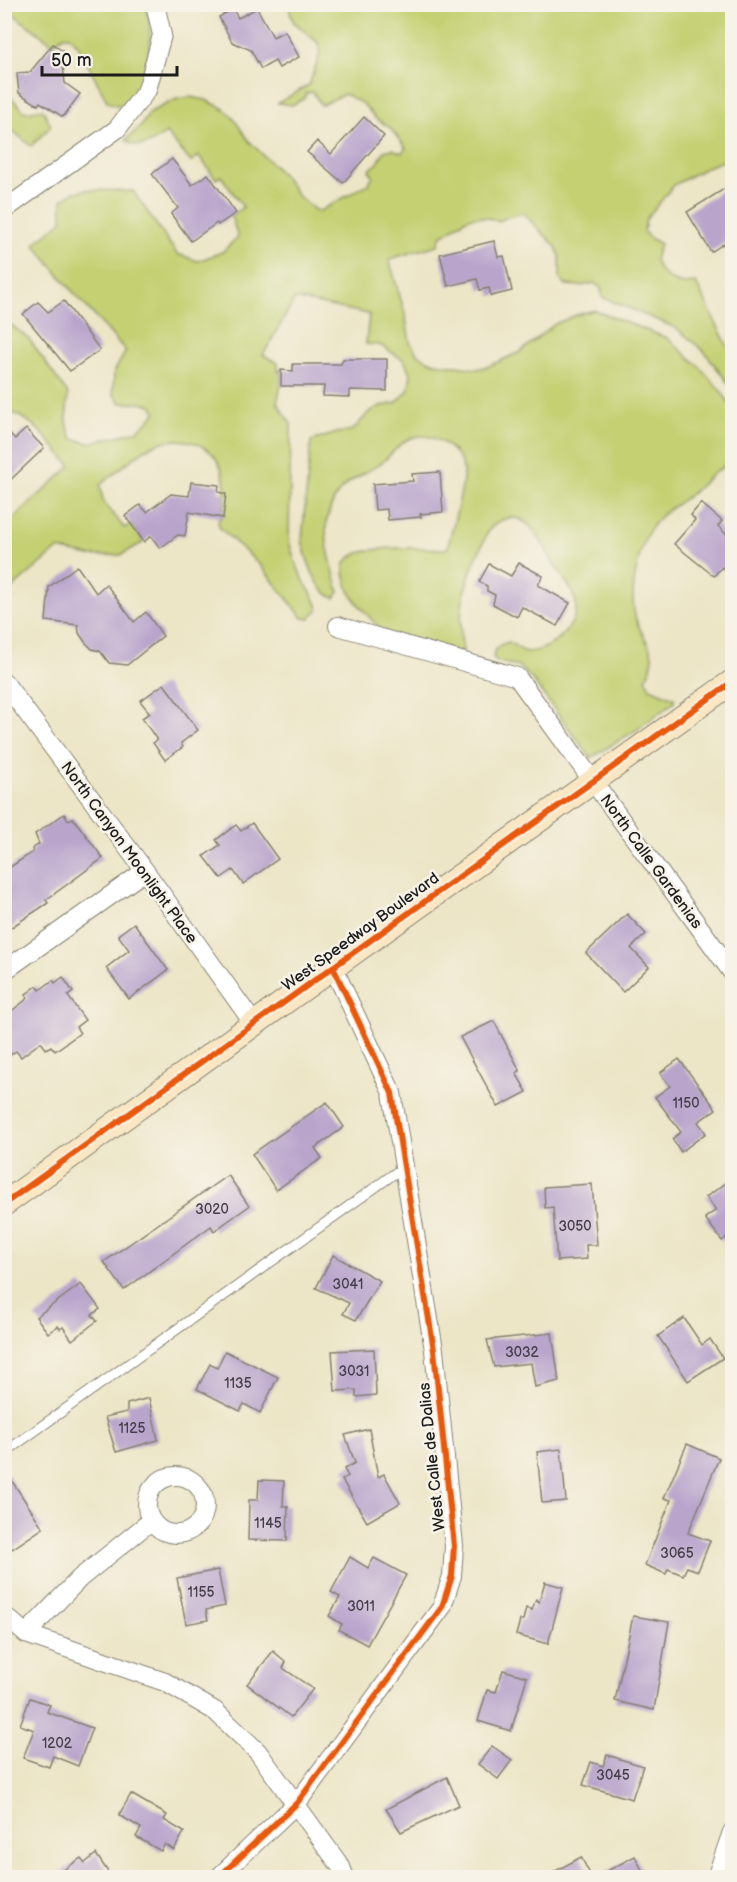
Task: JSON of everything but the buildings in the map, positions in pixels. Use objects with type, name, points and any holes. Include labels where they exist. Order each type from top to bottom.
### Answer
[{"type":"main road","name":"West Speedway Boulevard","points":[[4,1204],[732,682]]},
{"type":"street","points":[[4,210],[117,129],[147,90],[162,35],[155,4]]},
{"type":"street","name":"North Calle Gardenias","points":[[338,627],[517,677],[732,972]]},
{"type":"street","name":"North Canyon Moonlight Place","points":[[4,682],[146,871],[254,1024]]},
{"type":"street","points":[[4,971],[146,871]]},
{"type":"street","name":"West Calle de Dalias","points":[[218,1878],[297,1803],[442,1607],[452,1576],[454,1546],[434,1350],[392,1093],[333,967]]},
{"type":"street","points":[[26,1634],[80,1578],[151,1521]]},
{"type":"street","points":[[4,1614],[26,1634],[165,1682],[215,1711],[258,1752],[297,1803],[341,1867],[345,1878]]},
{"type":"street","points":[[716,1878],[732,1832]]},
{"type":"lane","points":[[4,1453],[405,1166]]},
{"type":"green space","points":[[5,4],[145,5],[150,46],[144,72],[134,95],[126,103],[117,105],[107,101],[78,45],[69,36],[63,36],[53,44],[5,8]]},
{"type":"green space","points":[[288,5],[732,5],[732,157],[707,167],[674,185],[646,219],[644,231],[647,236],[660,244],[655,260],[659,269],[669,279],[682,284],[696,283],[732,355],[732,388],[704,351],[676,328],[602,297],[601,288],[594,283],[581,286],[566,285],[560,279],[560,257],[556,247],[523,213],[500,221],[472,217],[440,237],[438,245],[389,259],[405,314],[410,342],[416,352],[425,359],[435,363],[477,369],[489,366],[520,352],[555,324],[594,310],[667,338],[699,366],[732,407],[732,463],[715,473],[659,518],[646,538],[634,581],[636,619],[652,654],[646,678],[650,688],[674,698],[674,702],[635,731],[591,758],[531,678],[518,666],[496,661],[493,656],[498,646],[509,642],[526,652],[546,647],[568,629],[575,613],[575,599],[570,589],[535,532],[521,520],[505,519],[490,529],[468,577],[461,614],[463,652],[412,641],[384,631],[365,612],[349,590],[344,567],[349,559],[359,553],[390,548],[447,549],[458,508],[463,468],[455,453],[442,442],[425,436],[409,439],[381,463],[342,488],[332,504],[326,524],[329,554],[339,592],[335,598],[322,589],[313,574],[302,540],[311,441],[353,430],[370,411],[396,403],[408,391],[411,375],[404,360],[380,345],[366,344],[369,314],[295,299],[263,355],[278,363],[278,371],[281,370],[281,386],[277,402],[291,424],[289,540],[297,566],[317,606],[318,610],[309,619],[303,618],[260,565],[220,528],[218,522],[220,517],[223,517],[225,483],[217,460],[201,446],[180,440],[158,443],[148,448],[100,485],[103,501],[124,528],[131,524],[144,542],[121,555],[90,556],[58,549],[5,593],[4,524],[6,525],[71,466],[33,425],[24,418],[5,411],[5,320],[29,339],[68,394],[67,422],[73,439],[90,443],[137,431],[156,412],[152,405],[121,403],[113,394],[114,372],[126,351],[34,244],[62,221],[62,200],[74,192],[86,190],[133,191],[177,254],[198,261],[222,252],[238,237],[231,216],[243,207],[221,176],[216,179],[199,156],[191,162],[166,133],[141,145],[131,144],[126,140],[141,126],[150,112],[177,99],[190,97],[206,100],[232,116],[249,141],[285,177],[298,196],[315,210],[320,211],[368,184],[373,176],[369,170],[378,163],[384,151],[393,149],[401,153],[406,148],[390,128],[375,118],[363,104],[345,94],[321,105],[313,92],[306,93],[305,98],[292,105],[278,103],[309,85],[320,54],[318,43],[293,21]]},
{"type":"green space","points":[[4,90],[25,112],[43,109],[51,126],[31,146],[5,124]]},
{"type":"cycle path","points":[[4,1204],[732,682]]},
{"type":"cycle path","points":[[218,1878],[297,1803],[442,1607],[452,1576],[454,1546],[434,1350],[392,1093],[333,967]]}]
